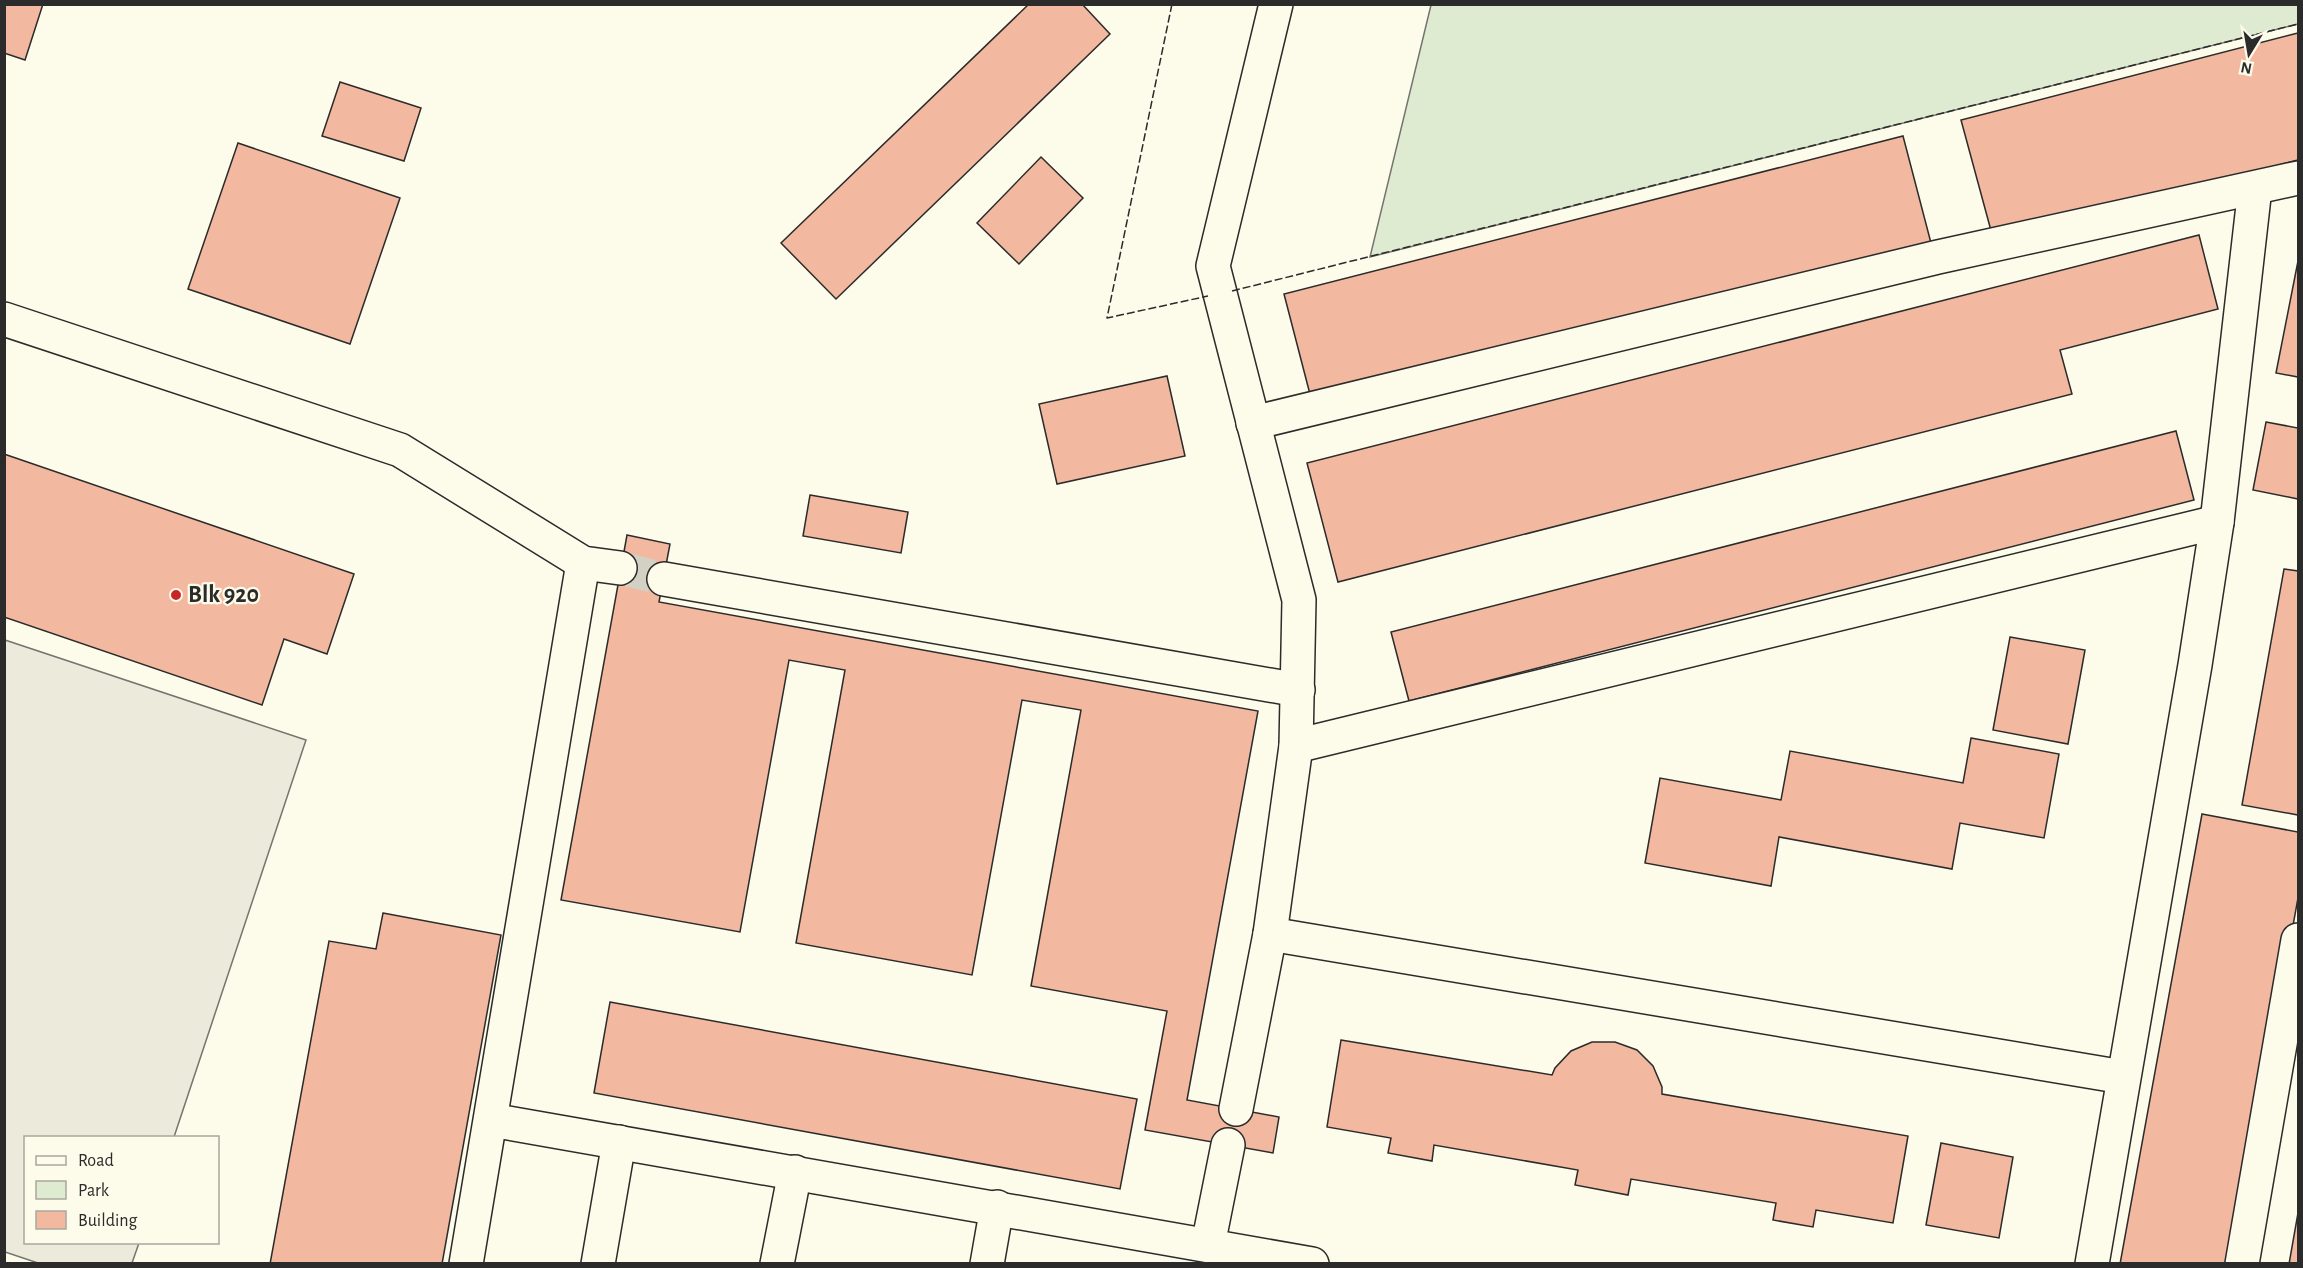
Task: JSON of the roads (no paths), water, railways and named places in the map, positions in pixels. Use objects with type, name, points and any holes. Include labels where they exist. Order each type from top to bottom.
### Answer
[{"type":"street","points":[[1236,1109],[1270,934],[1296,746],[1299,600],[1213,266],[1276,4]]},
{"type":"street","points":[[1253,423],[1938,257],[2298,178]]},
{"type":"street","points":[[2092,1263],[2195,665],[2217,522],[2255,188]]},
{"type":"street","points":[[4,319],[400,450],[583,563],[620,568]]},
{"type":"street","points":[[1296,746],[2217,522]]},
{"type":"street","points":[[466,1263],[583,563]]},
{"type":"street","points":[[664,579],[1298,690]]},
{"type":"street","points":[[1270,934],[2123,1077]]},
{"type":"street","points":[[2242,1263],[2298,940]]},
{"type":"street","points":[[491,1120],[1312,1263]]},
{"type":"street","points":[[598,1263],[619,1142]]},
{"type":"street","points":[[1208,1245],[1228,1145]]},
{"type":"street","points":[[777,1263],[795,1172]]},
{"type":"street","points":[[987,1263],[997,1207]]},
{"type":"tunnel","points":[[620,568],[664,579]]},
{"type":"place","name":"Blk 920","points":[[176,595]]}]
